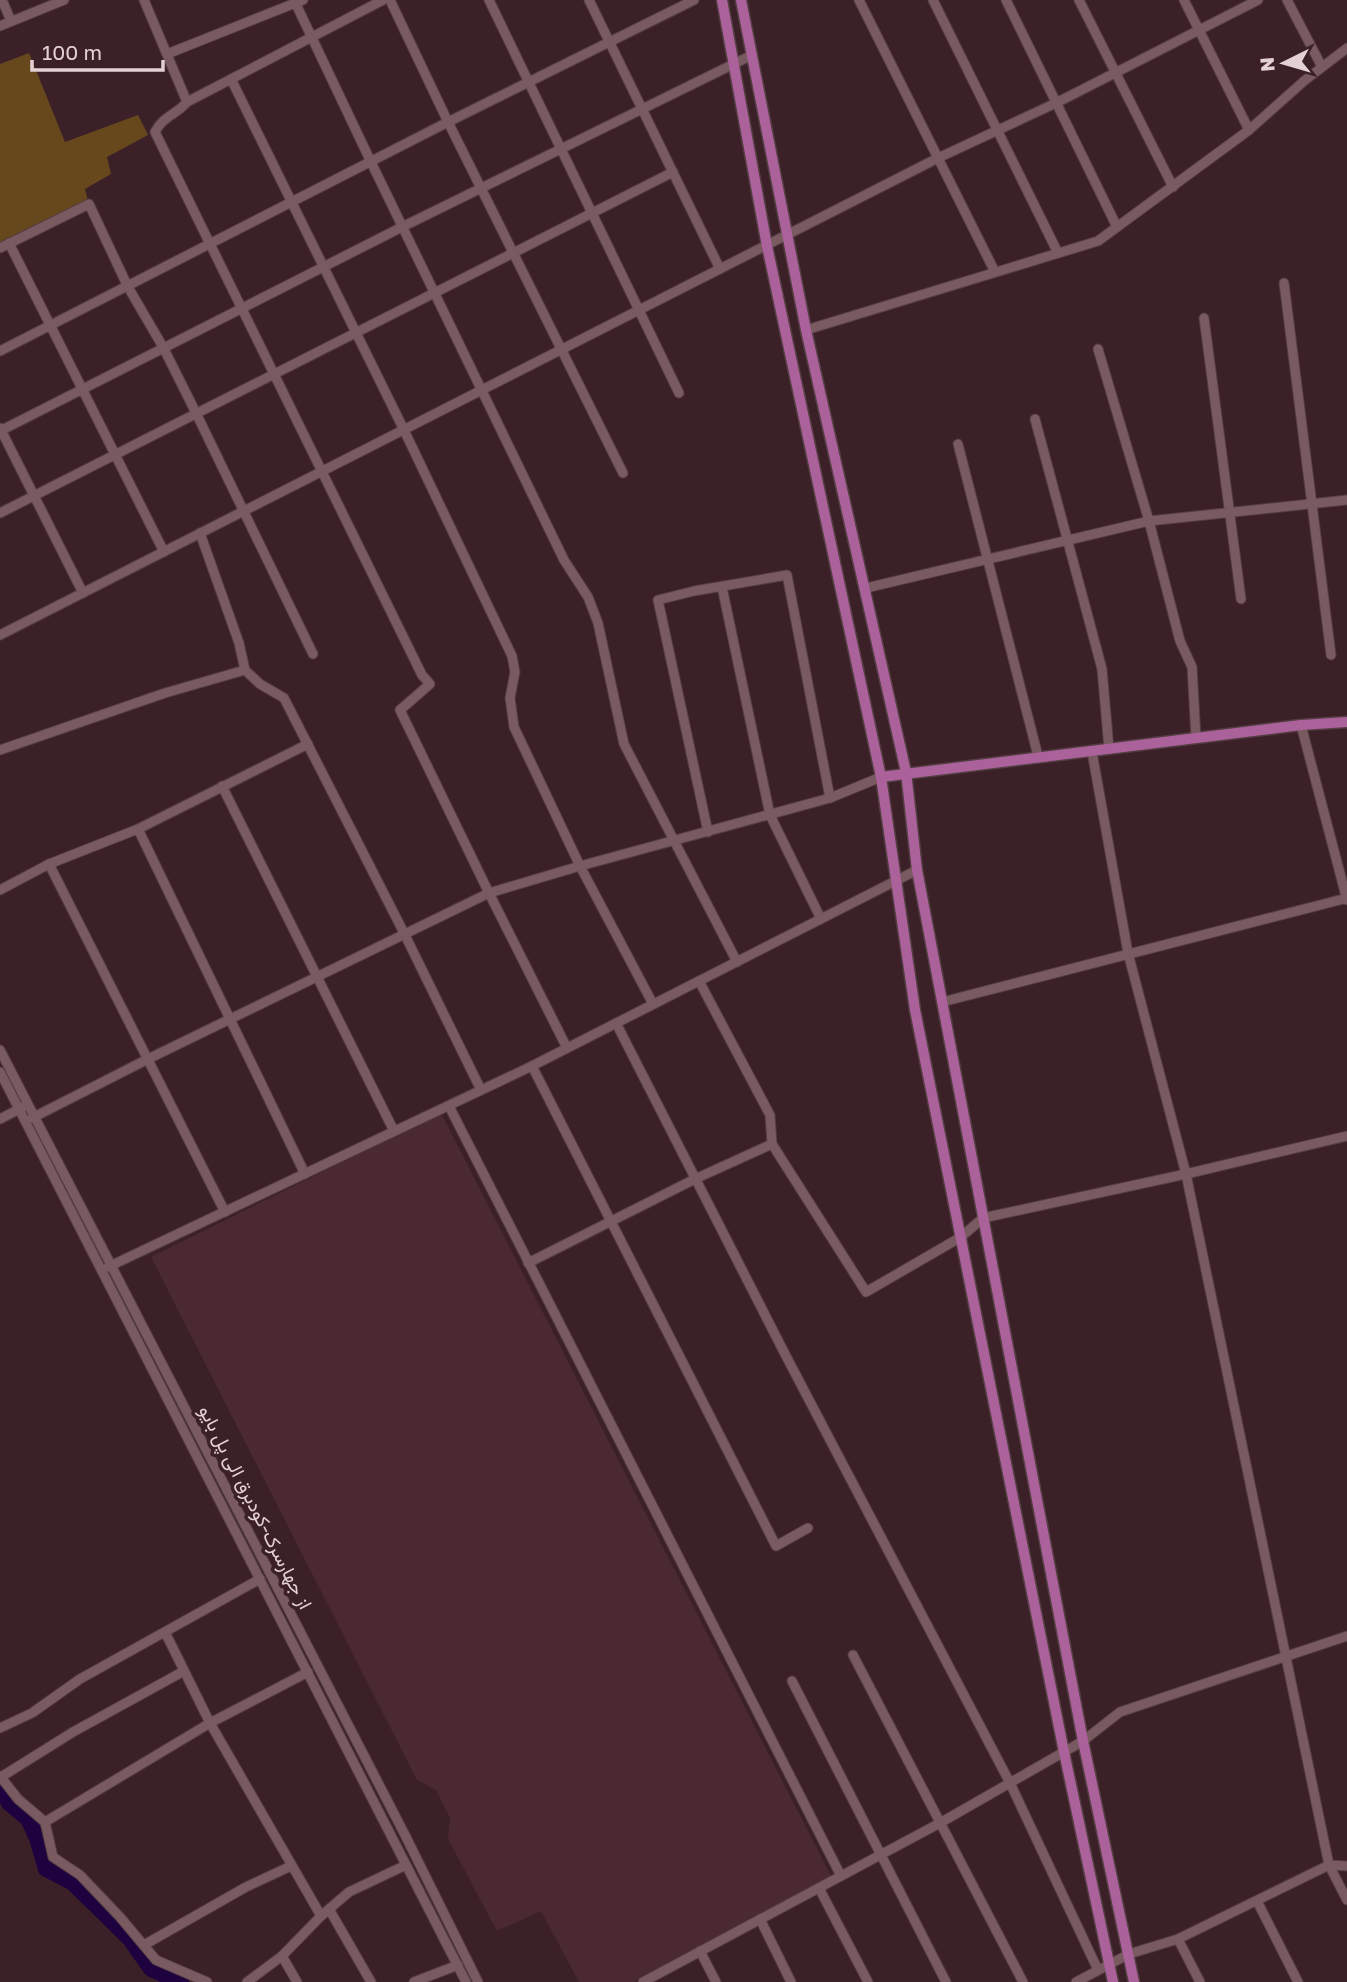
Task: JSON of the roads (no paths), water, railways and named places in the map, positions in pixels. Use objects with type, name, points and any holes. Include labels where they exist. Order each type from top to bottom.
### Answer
[{"type":"main road","points":[[722,0],[767,246],[881,777],[915,1010],[1064,1752],[1113,1982]]},
{"type":"main road","points":[[741,0],[806,330],[906,772],[917,870],[1083,1741],[1134,1982]]},
{"type":"main road","points":[[881,777],[1038,756],[1347,722]]},
{"type":"street","points":[[2,0],[10,22]]},
{"type":"street","points":[[0,26],[64,0]]},
{"type":"street","points":[[144,0],[187,102]]},
{"type":"street","points":[[383,0],[187,102],[161,121],[155,132],[422,675],[430,684],[400,709],[568,1048]]},
{"type":"street","points":[[390,0],[623,473]]},
{"type":"street","points":[[489,0],[679,393]]},
{"type":"street","points":[[589,0],[720,270]]},
{"type":"street","points":[[0,351],[448,122],[694,0]]},
{"type":"street","points":[[859,0],[995,272]]},
{"type":"street","points":[[933,0],[1058,253]]},
{"type":"street","points":[[1006,0],[1118,227]]},
{"type":"street","points":[[1079,0],[1172,187]]},
{"type":"street","points":[[1184,0],[1249,130]]},
{"type":"street","points":[[1,631],[83,593],[938,158],[1056,103],[1258,0]]},
{"type":"street","points":[[1287,0],[1322,67]]},
{"type":"street","points":[[167,54],[298,1],[370,162],[564,560],[588,597],[598,624],[624,744],[737,962]]},
{"type":"street","points":[[806,330],[1098,241],[1249,130],[1347,48]]},
{"type":"street","points":[[83,593],[0,430],[752,54]]},
{"type":"street","points":[[231,79],[512,656],[515,672],[510,698],[514,727],[580,866],[653,1004]]},
{"type":"street","points":[[0,513],[673,172]]},
{"type":"street","points":[[164,552],[50,325],[5,246],[88,204],[128,286],[163,347],[313,654]]},
{"type":"street","points":[[1284,283],[1331,655]]},
{"type":"street","points":[[1204,318],[1241,599]]},
{"type":"street","points":[[1098,349],[1149,521],[1180,641],[1192,667],[1196,738]]},
{"type":"street","points":[[1035,419],[1102,669],[1109,749]]},
{"type":"street","points":[[958,444],[1038,756]]},
{"type":"street","points":[[866,588],[1149,521],[1347,500]]},
{"type":"street","points":[[200,533],[239,643],[245,670],[260,684],[284,698],[481,1090]]},
{"type":"street","points":[[708,832],[658,600],[786,575],[830,798]]},
{"type":"street","points":[[722,587],[770,815],[821,919]]},
{"type":"street","points":[[0,750],[165,692],[245,670]]},
{"type":"street","points":[[942,1002],[1347,899],[1301,725]]},
{"type":"street","points":[[0,890],[49,864],[138,829],[308,744]]},
{"type":"street","points":[[1092,752],[1128,953],[1185,1174],[1329,1865],[1347,1900]]},
{"type":"street","points":[[30,1119],[489,893],[830,798],[881,777]]},
{"type":"street","points":[[222,786],[394,1131]]},
{"type":"street","points":[[138,829],[305,1174]]},
{"type":"street","points":[[49,864],[225,1212]]},
{"type":"street","points":[[102,1270],[532,1066],[917,870]]},
{"type":"street","points":[[699,981],[770,1115],[772,1144],[866,1292],[961,1237],[984,1218],[1347,1136]]},
{"type":"street","points":[[616,1023],[1010,1783],[1098,1969]]},
{"type":"street","name":"از جهارسرک-کودبرق الی پل بایو","points":[[0,1050],[24,1107],[102,1270],[466,1982]]},
{"type":"street","points":[[532,1066],[776,1546],[808,1528]]},
{"type":"street","name":"از جهارسرک-کودبرق الی پل بایو","points":[[0,1072],[24,1107]]},
{"type":"street","points":[[449,1105],[841,1876]]},
{"type":"street","points":[[0,1119],[24,1107]]},
{"type":"street","name":"از جهارسرک-کودبرق الی پل بایو","points":[[30,1119],[112,1265],[478,1982]]},
{"type":"street","points":[[528,1263],[695,1179],[772,1144]]},
{"type":"street","points":[[0,1728],[32,1713],[80,1679],[260,1579]]},
{"type":"street","points":[[165,1632],[210,1723],[291,1866],[371,1982]]},
{"type":"street","points":[[643,1982],[940,1823],[1083,1741],[1120,1712],[1347,1636]]},
{"type":"street","points":[[853,1656],[1023,1982]]},
{"type":"street","points":[[184,1671],[73,1732],[1,1776],[18,1799],[45,1822],[53,1857],[80,1875],[156,1960],[207,1982]]},
{"type":"street","points":[[45,1822],[210,1723],[307,1672]]},
{"type":"street","points":[[792,1681],[946,1982]]},
{"type":"street","points":[[247,1982],[282,1955],[349,1892],[406,1864]]},
{"type":"street","points":[[1076,1982],[1129,1954],[1178,1939],[1329,1865],[1347,1866]]},
{"type":"street","points":[[144,1945],[246,1887],[291,1866]]},
{"type":"street","points":[[819,1888],[868,1982]]},
{"type":"street","points":[[1257,1901],[1298,1982]]},
{"type":"street","points":[[760,1919],[791,1982]]},
{"type":"street","points":[[1178,1939],[1200,1982]]},
{"type":"street","points":[[700,1951],[716,1982]]},
{"type":"street","points":[[282,1955],[297,1982]]},
{"type":"street","points":[[414,1982],[458,1965]]},
{"type":"waterway","points":[[0,1786],[9,1803],[28,1819],[46,1869],[73,1883],[130,1939],[151,1969],[181,1982]]}]
